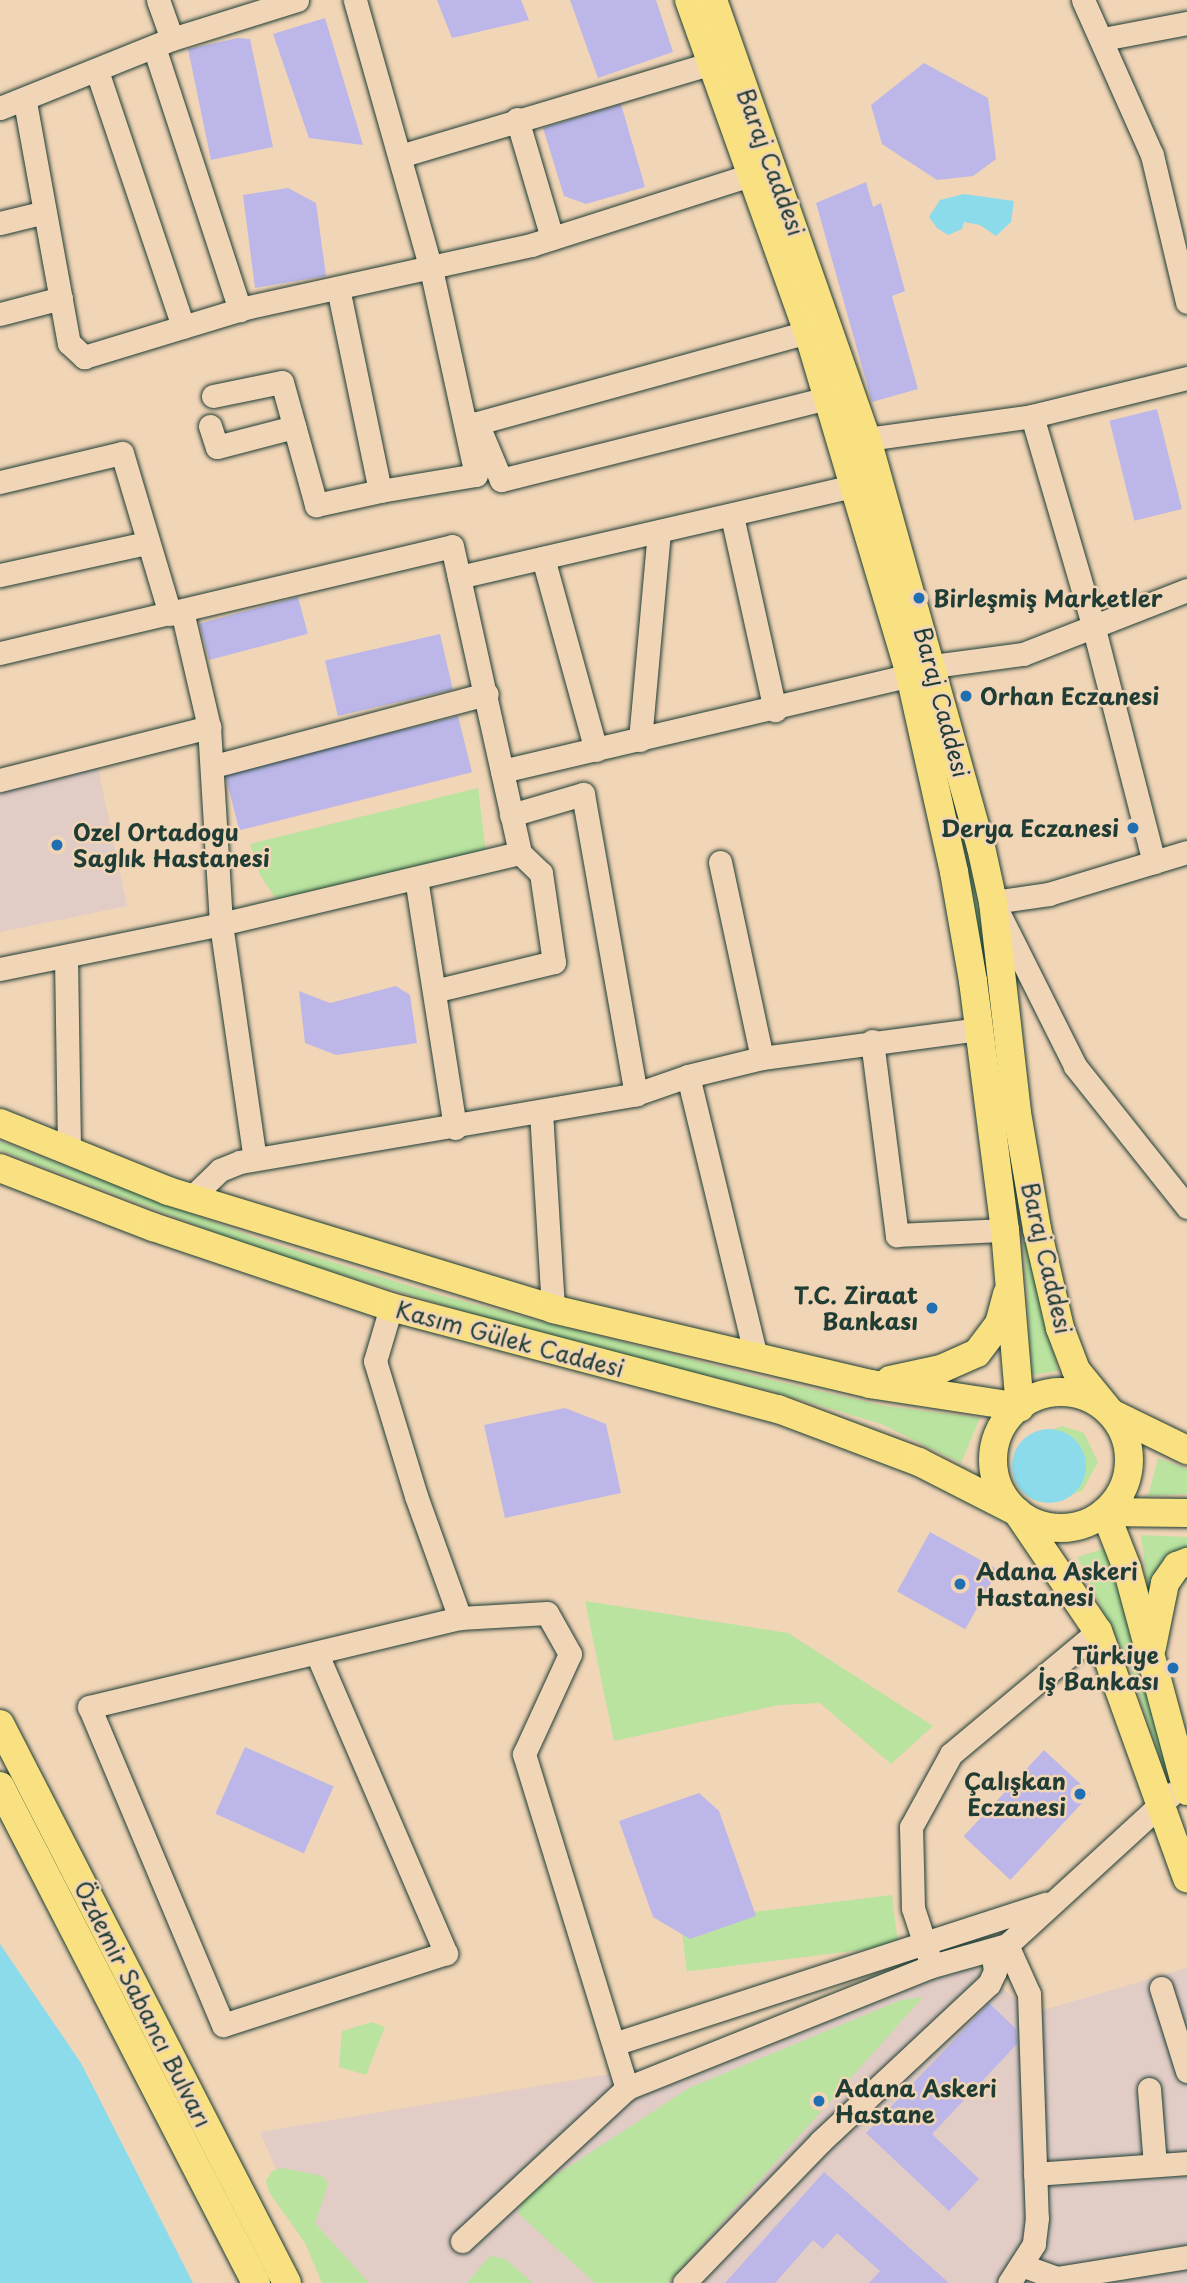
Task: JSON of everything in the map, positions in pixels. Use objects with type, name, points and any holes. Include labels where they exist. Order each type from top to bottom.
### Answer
[{"type":"main road","name":"Baraj Caddesi","points":[[689,0],[754,174],[808,332],[856,485],[922,671],[993,902],[1017,1113],[1037,1229],[1076,1370],[1111,1413]]},
{"type":"main road","name":"Baraj Caddesi","points":[[713,0],[867,439],[922,671],[980,1029],[1005,1230],[1020,1407]]},
{"type":"main road","name":"Kasım Gülek Caddesi","points":[[0,1123],[191,1198],[553,1309],[870,1384],[1020,1407]]},
{"type":"main road","name":"Kasım Gülek Caddesi","points":[[3,1171],[153,1227],[391,1307],[778,1409],[919,1462],[1017,1512]]},
{"type":"main road","points":[[870,1384],[941,1369],[977,1353],[999,1324],[1010,1286]]},
{"type":"main road","points":[[1187,1450],[1074,1393],[1052,1392],[1020,1407],[1001,1428],[994,1448],[994,1472],[1002,1494],[1098,1631],[1187,1878]]},
{"type":"main road","points":[[1017,1512],[1038,1524],[1061,1528],[1084,1524],[1105,1512],[1120,1494],[1129,1473],[1129,1451],[1111,1413]]},
{"type":"main road","points":[[1105,1512],[1187,1513]]},
{"type":"main road","points":[[1105,1512],[1127,1568],[1150,1664],[1185,1786]]},
{"type":"main road","points":[[1150,1664],[1165,1583],[1177,1566],[1187,1562]]},
{"type":"main road","name":"Özdemir Sabancı Bulvarı","points":[[0,1724],[287,2283]]},
{"type":"main road","name":"Özdemir Sabancı Bulvarı","points":[[0,1786],[256,2283]]},
{"type":"street","points":[[158,0],[163,43],[240,310]]},
{"type":"street","points":[[0,108],[25,102],[163,43],[297,0]]},
{"type":"street","points":[[213,396],[282,382],[316,505],[476,475],[432,269],[355,0]]},
{"type":"street","points":[[1083,0],[1103,38],[1152,155],[1187,302]]},
{"type":"street","points":[[1103,38],[1187,23]]},
{"type":"street","points":[[400,156],[711,63]]},
{"type":"street","points":[[97,71],[183,327]]},
{"type":"street","points":[[25,102],[69,343],[84,357],[240,310],[432,269],[552,238],[754,174]]},
{"type":"street","points":[[517,119],[552,238]]},
{"type":"street","points":[[0,223],[45,212]]},
{"type":"street","points":[[338,288],[380,491]]},
{"type":"street","points":[[0,314],[61,298]]},
{"type":"street","points":[[808,332],[477,423],[501,480],[828,398]]},
{"type":"street","points":[[867,439],[1032,416],[1187,380]]},
{"type":"street","points":[[1032,416],[1093,625],[1154,862]]},
{"type":"street","points":[[210,426],[217,447],[294,427]]},
{"type":"street","points":[[0,482],[122,453],[147,542],[176,612],[209,727],[214,766],[221,924],[255,1159]]},
{"type":"street","points":[[458,577],[732,516],[856,485]]},
{"type":"street","points":[[732,516],[775,709]]},
{"type":"street","points":[[640,740],[659,532]]},
{"type":"street","points":[[0,575],[147,542]]},
{"type":"street","points":[[0,653],[452,546],[487,694],[520,853],[541,873],[554,962],[434,991]]},
{"type":"street","points":[[543,558],[596,750]]},
{"type":"street","points":[[502,771],[775,709],[922,671],[1023,654],[1187,590]]},
{"type":"street","points":[[214,766],[487,694]]},
{"type":"street","points":[[0,779],[209,727]]},
{"type":"street","points":[[511,815],[583,794],[636,1094]]},
{"type":"street","points":[[1187,852],[1049,894],[993,902],[1075,1066],[1187,1207]]},
{"type":"street","points":[[0,969],[221,924],[520,853]]},
{"type":"street","points":[[720,862],[762,1058]]},
{"type":"street","points":[[416,878],[456,1128]]},
{"type":"street","points":[[66,957],[69,1151]]},
{"type":"street","points":[[191,1198],[220,1170],[255,1159],[456,1128],[636,1094],[688,1076],[762,1058],[872,1041],[980,1029]]},
{"type":"street","points":[[872,1041],[897,1235],[1005,1230]]},
{"type":"street","points":[[688,1076],[756,1357]]},
{"type":"street","points":[[541,1112],[553,1309]]},
{"type":"street","points":[[391,1307],[375,1362],[416,1496],[460,1618]]},
{"type":"street","points":[[317,1654],[446,1953],[223,2025],[89,1707],[460,1618],[547,1613],[570,1654],[524,1754],[627,2088]]},
{"type":"street","points":[[932,1966],[913,1908],[911,1828],[951,1754],[1098,1631]]},
{"type":"street","points":[[462,2241],[627,2088],[932,1966],[999,1947],[1185,1786]]},
{"type":"street","points":[[614,2044],[1052,1902]]},
{"type":"street","points":[[999,1947],[1029,1994],[1037,2218],[1016,2274],[1057,2277],[1187,2258]]},
{"type":"street","points":[[684,2283],[820,2141],[989,1984],[995,1971],[999,1947]]},
{"type":"street","points":[[1161,1988],[1187,2071]]},
{"type":"street","points":[[1149,2089],[1155,2165]]},
{"type":"street","points":[[1035,2174],[1187,2163]]},
{"type":"shaded area","name":"Ozel Ortadogu Saglık Hastanesi","points":[[97,763],[127,906],[0,932],[0,785]]},
{"type":"shaded area","name":"Adana Askeri Hastane","points":[[967,1960],[1033,2013],[1187,1968],[1187,2283],[325,2283],[260,2132],[641,2069]]},
{"type":"green space","points":[[930,716],[935,716],[977,899],[1041,1307],[1058,1371],[1032,1375],[1024,1243],[985,961]]},
{"type":"green space","points":[[478,788],[486,852],[278,902],[260,875],[250,844]]},
{"type":"green space","points":[[0,1141],[264,1241],[443,1296],[767,1379],[885,1406],[980,1418],[961,1463],[881,1424],[765,1389],[576,1345],[261,1250],[0,1150]]},
{"type":"green space","points":[[1062,1426],[1084,1433],[1098,1462],[1082,1491],[1061,1497],[1040,1434]]},
{"type":"green space","points":[[1158,1458],[1187,1469],[1187,1494],[1148,1496]]},
{"type":"green space","points":[[1141,1535],[1187,1537],[1187,1553],[1150,1606]]},
{"type":"green space","points":[[1110,1547],[1170,1767],[1163,1769],[1129,1664],[1077,1557]]},
{"type":"green space","points":[[585,1601],[788,1633],[933,1726],[891,1764],[820,1703],[779,1705],[614,1741]]},
{"type":"green space","points":[[892,1895],[898,1946],[687,1972],[681,1921]]},
{"type":"green space","points":[[923,1997],[668,2283],[595,2283],[518,2213],[524,2196],[689,2088],[901,2000]]},
{"type":"green space","points":[[372,2022],[385,2027],[366,2075],[339,2067],[342,2031]]},
{"type":"green space","points":[[283,2168],[323,2176],[328,2184],[315,2223],[369,2283],[322,2283],[305,2243],[269,2192],[266,2181],[272,2171]]},
{"type":"green space","points":[[490,2256],[505,2259],[533,2283],[467,2283]]},
{"type":"water","points":[[964,194],[1014,201],[1011,222],[996,236],[980,225],[964,222],[962,229],[948,235],[937,228],[929,217],[940,200]]},
{"type":"water","points":[[1049,1429],[1070,1435],[1080,1445],[1086,1466],[1080,1487],[1070,1497],[1049,1503],[1028,1497],[1018,1487],[1012,1466],[1018,1445],[1028,1435]]},
{"type":"water","points":[[0,1944],[81,2063],[193,2283],[0,2283]]},
{"type":"building","points":[[437,0],[521,0],[529,20],[452,38]]},
{"type":"building","points":[[570,0],[656,0],[673,52],[598,78]]},
{"type":"building","points":[[325,18],[363,145],[309,138],[273,34]]},
{"type":"building","points":[[238,38],[250,39],[273,147],[211,160],[188,49]]},
{"type":"building","points":[[924,63],[988,98],[996,159],[973,176],[937,180],[882,144],[871,105]]},
{"type":"building","points":[[621,104],[645,187],[586,204],[564,196],[543,128]]},
{"type":"building","points":[[866,182],[873,207],[881,203],[905,291],[892,296],[918,389],[872,402],[816,203]]},
{"type":"building","points":[[288,188],[316,203],[326,276],[255,288],[243,195]]},
{"type":"building","points":[[1157,409],[1182,509],[1134,521],[1109,421]]},
{"type":"building","points":[[298,597],[308,634],[209,660],[199,623]]},
{"type":"building","points":[[440,634],[453,690],[338,716],[325,661]]},
{"type":"building","points":[[458,716],[472,772],[239,830],[225,774]]},
{"type":"building","points":[[396,986],[410,995],[417,1043],[336,1055],[305,1043],[299,991],[330,1003]]},
{"type":"building","points":[[565,1408],[606,1424],[621,1493],[505,1518],[484,1425]]},
{"type":"building","points":[[930,1532],[998,1570],[965,1629],[897,1591]]},
{"type":"building","points":[[245,1747],[334,1786],[304,1853],[215,1814]]},
{"type":"building","points":[[1044,1750],[1091,1794],[1010,1880],[964,1836]]},
{"type":"building","points":[[699,1793],[719,1811],[756,1916],[690,1939],[653,1917],[619,1821]]},
{"type":"building","points":[[989,2003],[1016,2029],[1017,2044],[932,2134],[979,2179],[949,2211],[866,2133]]},
{"type":"building","points":[[824,2172],[949,2283],[869,2283],[880,2271],[837,2233],[823,2249],[813,2240],[775,2283],[725,2283]]},
{"type":"place","name":"Birleşmiş Marketler","points":[[919,598]]},
{"type":"place","name":"Orhan Eczanesi","points":[[966,696]]},
{"type":"place","name":"Derya Eczanesi","points":[[1133,828]]},
{"type":"place","name":"Ozel Ortadogu Saglık Hastanesi","points":[[57,845]]},
{"type":"place","name":"T.C. Ziraat Bankası","points":[[932,1308]]},
{"type":"place","name":"Adana Askeri Hastanesi","points":[[960,1584]]},
{"type":"place","name":"Türkiye İş Bankası","points":[[1173,1668]]},
{"type":"place","name":"Çalışkan Eczanesi","points":[[1080,1794]]},
{"type":"place","name":"Adana Askeri Hastane","points":[[819,2101]]}]
